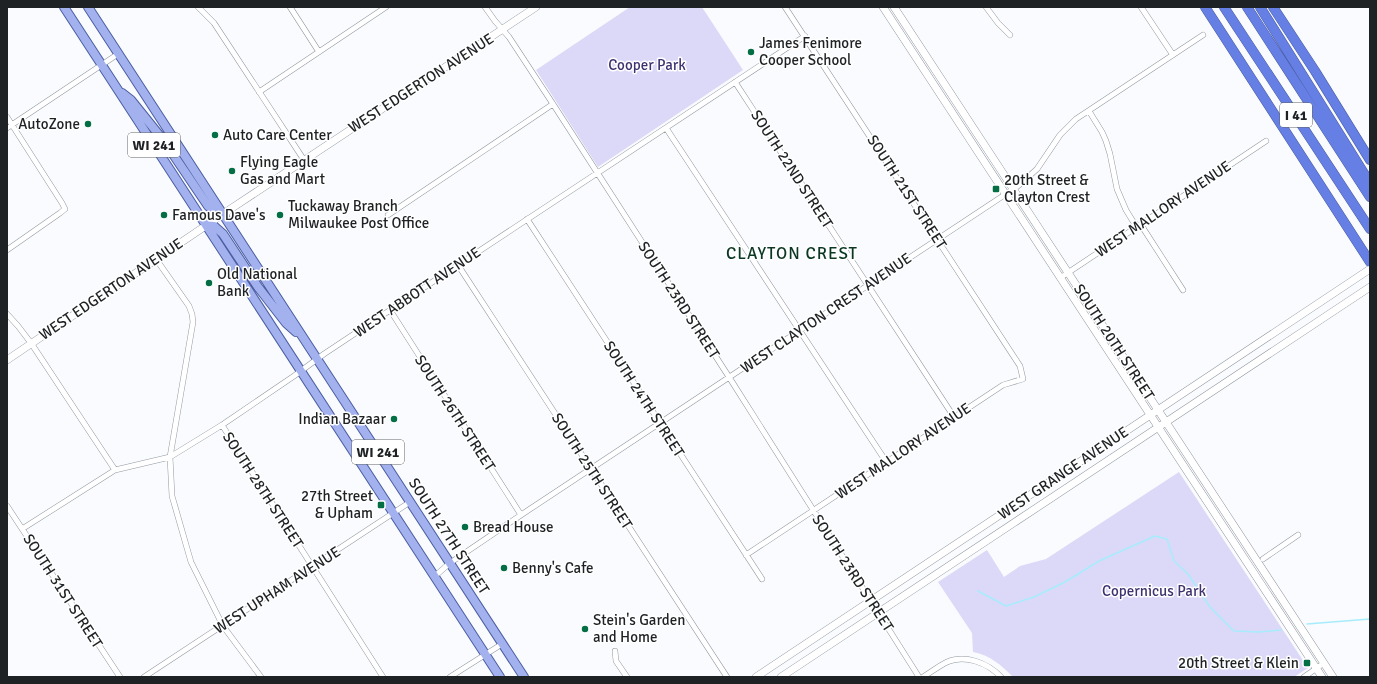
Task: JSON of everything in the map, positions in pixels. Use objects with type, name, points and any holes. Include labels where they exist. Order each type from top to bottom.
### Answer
[{"type":"highway","points":[[1205,7],[1370,262]]},
{"type":"highway","name":"I 41","points":[[1224,7],[1370,229]]},
{"type":"highway","points":[[1247,7],[1370,197]]},
{"type":"highway","name":"I 41","points":[[1260,7],[1370,183]]},
{"type":"highway","points":[[1273,7],[1315,71],[1370,160]]},
{"type":"highway","points":[[1352,234],[1370,266]]},
{"type":"main road","name":"WI 241","points":[[64,7],[500,677]]},
{"type":"main road","name":"SOUTH 27TH STREET","points":[[88,7],[524,677]]},
{"type":"main road","points":[[117,89],[132,100],[164,141],[208,206],[216,213],[223,214]]},
{"type":"main road","points":[[206,225],[214,226],[223,234],[258,287],[286,323],[303,338]]},
{"type":"street","points":[[198,7],[214,23],[304,160]]},
{"type":"street","points":[[290,7],[320,52]]},
{"type":"street","points":[[259,92],[386,7]]},
{"type":"street","name":"SOUTH 23RD STREET","points":[[486,7],[509,38],[553,104],[729,377],[919,677]]},
{"type":"street","name":"WEST EDGERTON AVENUE","points":[[7,360],[206,225],[536,7]]},
{"type":"street","name":"SOUTH 21ST STREET","points":[[785,7],[1020,366],[1023,380]]},
{"type":"street","name":"SOUTH 20TH STREET","points":[[883,7],[1322,677]]},
{"type":"street","name":"SOUTH 20TH STREET","points":[[894,7],[1333,677]]},
{"type":"street","points":[[986,7],[998,23],[1010,35]]},
{"type":"street","points":[[1141,7],[1173,55]]},
{"type":"street","name":"WEST CLAYTON CREST AVENUE","points":[[435,576],[450,563],[521,515],[1028,179],[1068,126],[1203,35]]},
{"type":"street","name":"WEST ABBOTT AVENUE","points":[[22,529],[115,470],[170,457],[222,425],[390,310],[805,36]]},
{"type":"street","points":[[7,128],[118,54]]},
{"type":"street","name":"SOUTH 22ND STREET","points":[[735,82],[954,418]]},
{"type":"street","points":[[388,215],[553,104]]},
{"type":"street","points":[[1089,111],[1106,140],[1113,174],[1121,200],[1134,223],[1143,228],[1183,290]]},
{"type":"street","points":[[7,117],[62,203],[64,209],[7,250]]},
{"type":"street","points":[[666,128],[886,463]]},
{"type":"street","name":"WEST MALLORY AVENUE","points":[[1060,278],[1266,141]]},
{"type":"street","name":"SOUTH 24TH STREET","points":[[527,219],[762,579]]},
{"type":"street","points":[[156,259],[189,306],[193,322],[170,457],[172,496],[191,562],[223,626],[261,677]]},
{"type":"street","name":"SOUTH 25TH STREET","points":[[458,265],[727,677]]},
{"type":"street","name":"WEST GRANGE AVENUE","points":[[756,677],[1370,269]]},
{"type":"street","name":"WEST GRANGE AVENUE","points":[[781,677],[1369,287]]},
{"type":"street","points":[[1317,305],[1324,317]]},
{"type":"street","name":"SOUTH 26TH STREET","points":[[390,310],[521,515]]},
{"type":"street","points":[[7,314],[31,343],[115,470]]},
{"type":"street","name":"WEST MALLORY AVENUE","points":[[746,556],[1003,385],[1023,380]]},
{"type":"street","points":[[1191,388],[1199,400]]},
{"type":"street","name":"SOUTH 28TH STREET","points":[[222,425],[383,677]]},
{"type":"street","points":[[1120,435],[1128,447]]},
{"type":"street","name":"WEST UPHAM AVENUE","points":[[144,677],[410,502]]},
{"type":"street","name":"SOUTH 31ST STREET","points":[[7,506],[120,677]]},
{"type":"street","points":[[1012,507],[1019,519]]},
{"type":"street","points":[[1263,559],[1298,535]]},
{"type":"street","points":[[900,582],[907,593]]},
{"type":"street","points":[[838,623],[845,634]]},
{"type":"street","points":[[450,677],[502,644]]},
{"type":"street","points":[[615,651],[616,661],[627,677]]},
{"type":"street","points":[[924,677],[948,662],[957,659],[972,660],[987,665],[1001,677]]},
{"type":"street","points":[[1304,677],[1324,663]]},
{"type":"green space","name":"Cooper Park","points":[[630,7],[702,7],[743,70],[598,167],[536,70]]},
{"type":"green space","name":"Copernicus Park","points":[[1179,472],[1308,668],[1294,677],[1013,677],[995,661],[985,655],[973,652],[972,633],[938,582],[987,550],[1004,577],[1020,566],[1046,559]]},
{"type":"waterway","points":[[978,591],[1006,606],[1034,597],[1065,582],[1099,561],[1155,536],[1167,539],[1174,561],[1188,574],[1210,607],[1234,631],[1259,632],[1281,630]]},
{"type":"waterway","points":[[1307,624],[1370,619]]},
{"type":"place","name":"James Fenimore Cooper School","points":[[751,52]]},
{"type":"place","name":"AutoZone","points":[[88,124]]},
{"type":"place","name":"Auto Care Center","points":[[215,135]]},
{"type":"place","name":"Flying Eagle Gas and Mart","points":[[232,171]]},
{"type":"place","name":"20th Street & Clayton Crest","points":[[996,189]]},
{"type":"place","name":"Famous Dave's","points":[[164,215]]},
{"type":"place","name":"Tuckaway Branch Milwaukee Post Office","points":[[280,215]]},
{"type":"place","name":"Old National Bank","points":[[209,283]]},
{"type":"place","name":"Indian Bazaar","points":[[394,419]]},
{"type":"place","name":"27th Street & Upham","points":[[381,505]]},
{"type":"place","name":"Bread House","points":[[465,527]]},
{"type":"place","name":"Benny's Cafe","points":[[504,568]]},
{"type":"place","name":"Stein's Garden and Home","points":[[585,629]]},
{"type":"place","name":"20th Street & Klein","points":[[1307,663]]},
{"type":"district","name":"CLAYTON CREST","points":[[792,253]]}]
